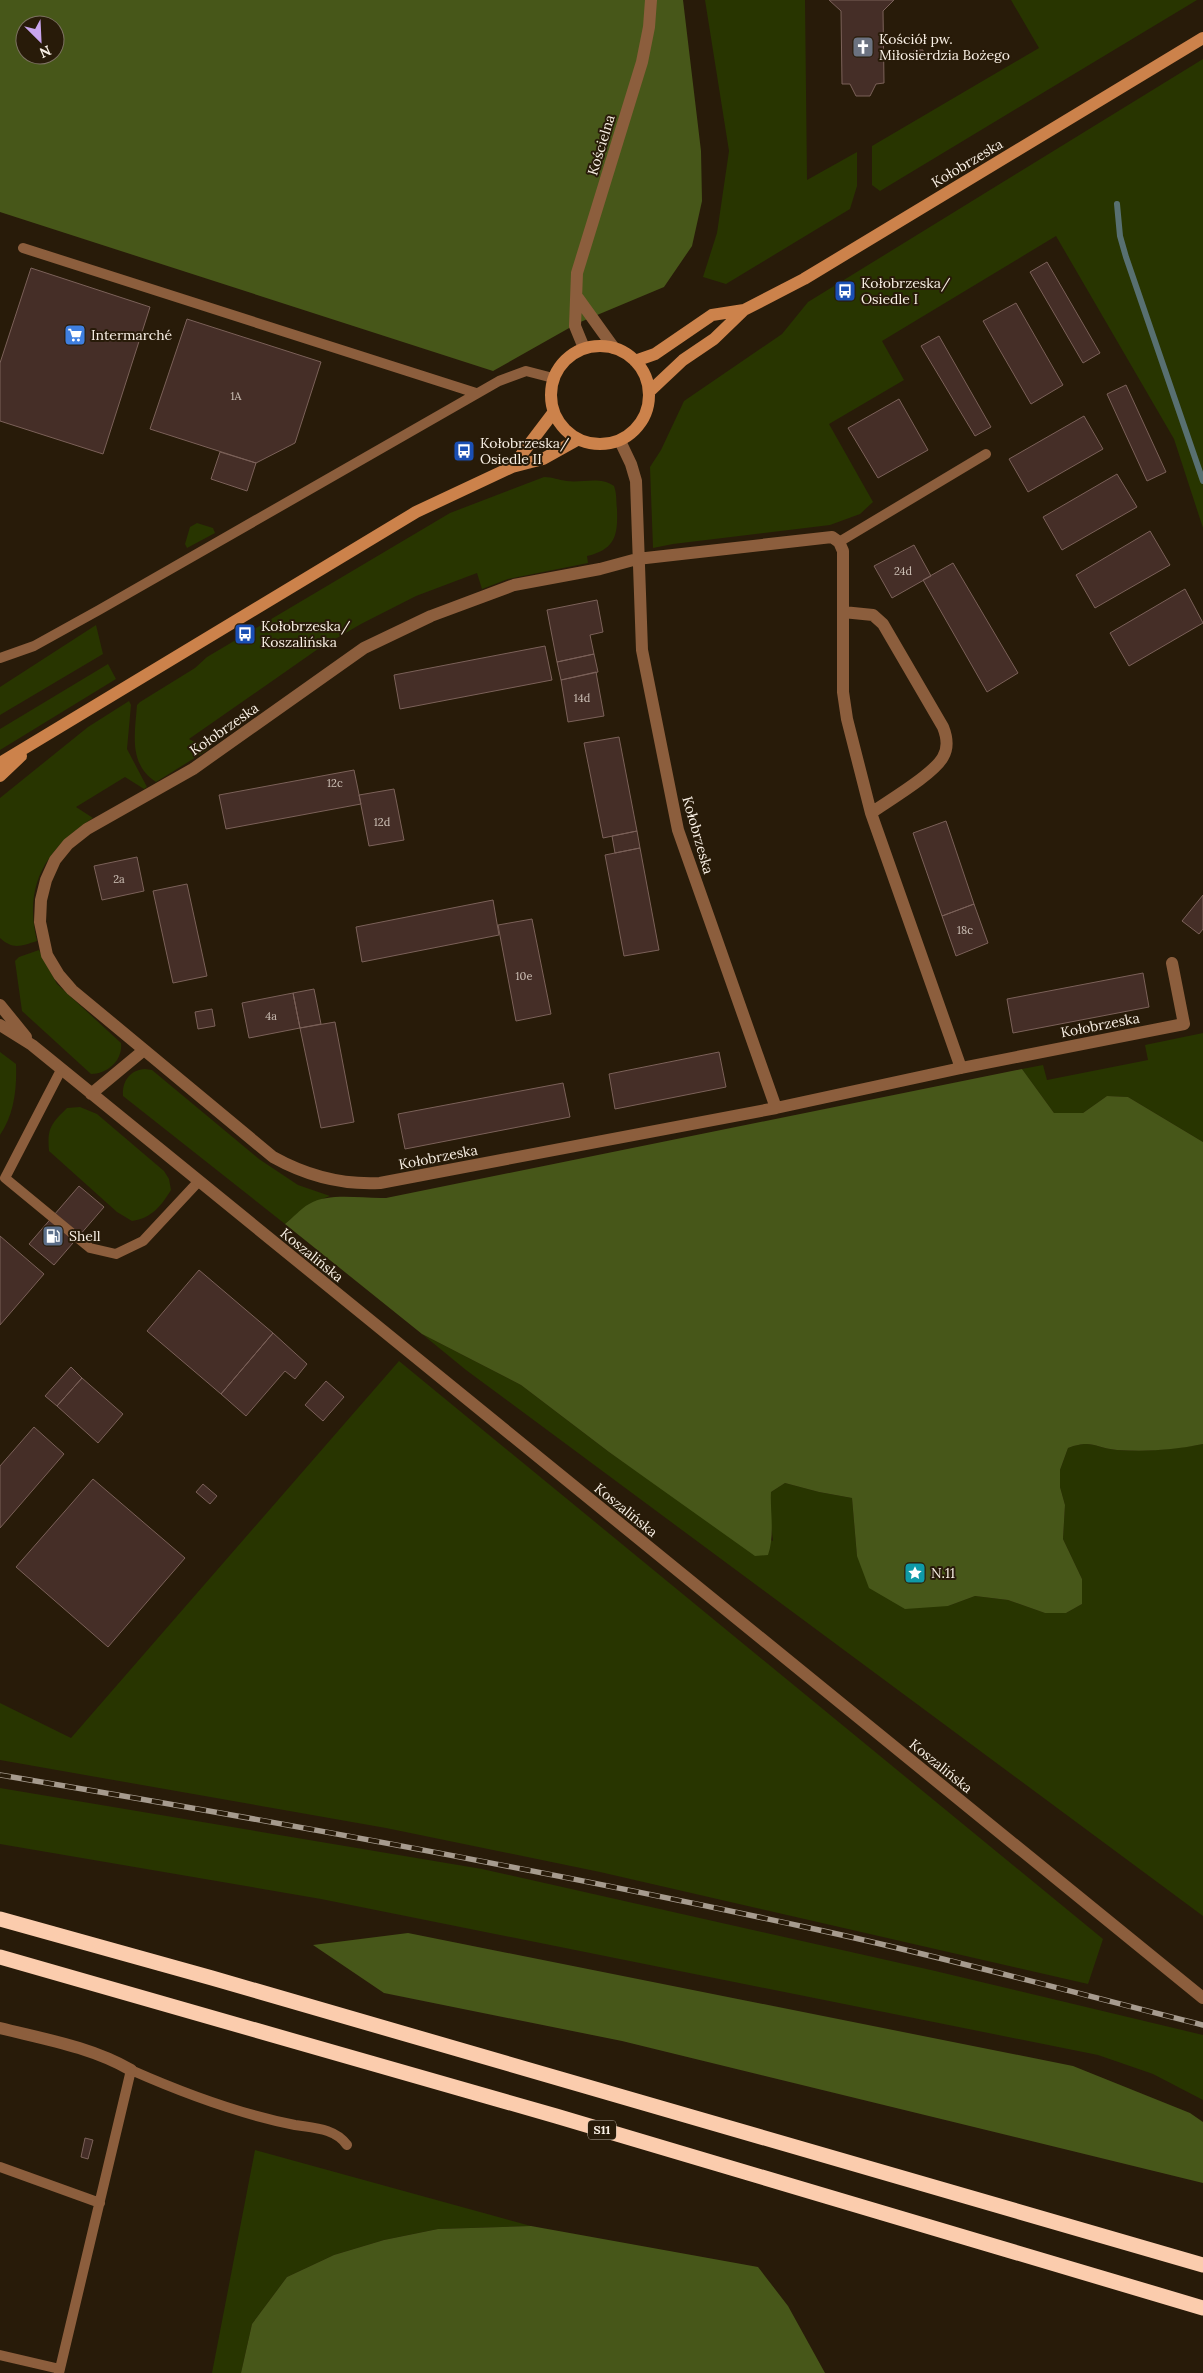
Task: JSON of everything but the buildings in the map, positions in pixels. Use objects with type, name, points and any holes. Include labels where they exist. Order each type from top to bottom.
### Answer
[{"type":"highway","points":[[0,1920],[212,1978],[1203,2265]]},
{"type":"highway","name":"S11","points":[[0,1957],[565,2119],[1203,2308]]},
{"type":"main road","name":"Kołobrzeska","points":[[649,392],[683,360],[714,339],[744,310],[804,279],[1203,38]]},
{"type":"main road","name":"Kołobrzeska","points":[[636,361],[655,354],[712,315],[744,310]]},
{"type":"main road","points":[[599,346],[614,348],[636,361],[645,375],[649,392],[648,407],[642,421],[620,441],[606,444],[591,444],[577,440],[563,429],[553,413],[550,402],[553,378],[560,365],[570,355],[584,348],[599,346]]},
{"type":"main road","points":[[512,467],[553,413]]},
{"type":"main road","points":[[0,763],[416,512],[512,467],[542,459],[577,440]]},
{"type":"main road","points":[[0,776],[42,738]]},
{"type":"street","name":"Kościelna","points":[[584,348],[575,326],[578,298],[577,273],[642,62],[652,0]]},
{"type":"street","points":[[578,298],[614,348]]},
{"type":"street","name":"Kołobrzeska","points":[[620,441],[631,464],[636,481],[637,558],[642,650],[678,830],[776,1108]]},
{"type":"street","name":"Kołobrzeska","points":[[839,542],[826,536],[637,558],[600,569],[514,585],[486,594],[364,648],[194,769],[87,829],[68,844],[55,860],[43,889],[40,922],[46,950],[54,967],[65,983],[273,1157],[308,1174],[327,1179],[364,1184],[380,1183],[776,1108],[961,1068],[1184,1024],[1172,963]]},
{"type":"street","points":[[839,542],[843,550],[844,706],[871,813],[961,1068]]},
{"type":"street","points":[[843,612],[872,615],[883,624],[943,727],[947,741],[946,750],[939,763],[871,813]]},
{"type":"street","name":"Koszalińska","points":[[0,1005],[32,1045]]},
{"type":"street","name":"Koszalińska","points":[[0,1025],[32,1045],[1203,1998]]},
{"type":"street","points":[[91,1094],[144,1050]]},
{"type":"street","points":[[0,2028],[89,2051],[113,2060],[131,2070]]},
{"type":"lane","points":[[23,248],[476,393]]},
{"type":"lane","points":[[0,658],[34,646],[99,610],[499,381],[526,370],[553,378]]},
{"type":"lane","points":[[839,542],[986,454]]},
{"type":"lane","points":[[62,1070],[3,1181],[90,1248],[116,1254],[143,1241],[198,1182]]},
{"type":"lane","points":[[0,2355],[60,2371],[131,2070],[180,2092],[284,2122],[335,2133],[347,2145]]},
{"type":"lane","points":[[0,2167],[100,2203]]},
{"type":"green space","points":[[0,0],[683,0],[701,151],[702,201],[692,246],[664,287],[578,323],[493,371],[0,212]]},
{"type":"green space","points":[[705,0],[805,0],[807,180],[857,152],[857,186],[850,209],[726,284],[703,277],[717,233],[729,151]]},
{"type":"green space","points":[[1011,0],[1197,0],[880,191],[872,185],[872,146],[1039,48]]},
{"type":"green space","points":[[1203,59],[1203,528],[1174,439],[1056,236],[882,341],[904,380],[829,424],[873,502],[860,514],[830,525],[653,548],[650,467],[661,450],[684,401],[782,334],[808,302]]},
{"type":"green space","points":[[544,477],[567,481],[603,481],[614,486],[617,527],[613,540],[604,550],[587,556],[588,563],[508,579],[482,589],[477,573],[416,596],[361,624],[318,649],[189,739],[209,749],[156,782],[147,775],[137,757],[135,747],[137,705],[140,702],[195,668],[207,657],[450,513]]},
{"type":"green space","points":[[197,523],[213,528],[215,533],[187,548],[185,544],[190,527]]},
{"type":"green space","points":[[96,625],[103,654],[0,715],[0,687]]},
{"type":"green space","points":[[108,664],[116,679],[0,750],[0,729]]},
{"type":"green space","points":[[129,701],[131,705],[127,749],[147,787],[144,789],[125,777],[76,807],[93,818],[63,842],[42,869],[36,885],[33,902],[37,941],[13,946],[0,938],[0,798],[88,727]]},
{"type":"green space","points":[[39,950],[57,984],[121,1043],[120,1055],[117,1060],[103,1072],[91,1074],[22,1011],[15,961],[19,957]]},
{"type":"green space","points":[[1203,1033],[1203,1142],[1128,1097],[1107,1096],[1083,1113],[1054,1113],[1022,1069],[1043,1065],[1047,1080],[1148,1060],[1145,1045]]},
{"type":"green space","points":[[0,1052],[16,1064],[16,1073],[15,1092],[9,1119],[0,1135]]},
{"type":"green space","points":[[145,1069],[152,1070],[259,1159],[298,1185],[330,1196],[309,1204],[285,1224],[123,1096],[124,1086],[128,1077],[135,1072]]},
{"type":"green space","points":[[1022,1069],[1054,1113],[1083,1113],[1107,1096],[1128,1097],[1203,1142],[1203,1444],[1150,1451],[1117,1450],[1088,1444],[1068,1448],[1060,1470],[1060,1487],[1065,1505],[1063,1539],[1082,1579],[1082,1604],[1066,1613],[1045,1613],[1008,1600],[975,1596],[948,1606],[905,1609],[869,1588],[857,1556],[852,1498],[785,1483],[771,1492],[772,1532],[768,1555],[755,1556],[609,1452],[521,1385],[422,1334],[285,1224],[303,1208],[317,1200],[336,1197],[386,1198]]},
{"type":"green space","points":[[80,1107],[97,1114],[164,1171],[169,1179],[171,1190],[160,1206],[150,1214],[132,1221],[117,1212],[49,1151],[51,1127],[57,1118],[67,1108]]},
{"type":"green space","points":[[422,1334],[521,1385],[609,1452],[676,1498],[773,1541],[770,1516],[771,1492],[785,1483],[852,1498],[857,1556],[948,1606],[975,1596],[1008,1600],[1045,1613],[1066,1613],[1082,1604],[1082,1579],[1063,1539],[1065,1505],[1060,1487],[1060,1470],[1068,1448],[1088,1444],[1128,1451],[1171,1449],[1203,1444],[1203,1916],[466,1370]]},
{"type":"green space","points":[[399,1361],[1103,1939],[1088,1984],[600,1872],[386,1828],[0,1760],[0,1703],[71,1738]]},
{"type":"green space","points":[[0,1788],[482,1869],[931,1970],[1203,2035],[1203,2100],[1153,2074],[1098,2055],[321,1899],[0,1844]]},
{"type":"green space","points":[[408,1933],[1073,2066],[1190,2113],[1203,2122],[1203,2183],[622,2041],[384,1993],[313,1945]]},
{"type":"green space","points":[[255,2150],[531,2226],[438,2229],[384,2240],[334,2255],[287,2277],[252,2324],[241,2373],[212,2373]]},
{"type":"green space","points":[[531,2226],[758,2267],[788,2306],[825,2373],[241,2373],[252,2324],[287,2277],[334,2255],[384,2240],[438,2229]]},
{"type":"waterway","points":[[1117,204],[1120,236],[1126,257],[1203,481]]},
{"type":"railway","points":[[0,1775],[411,1848],[717,1908],[915,1952],[1203,2025]]},
{"type":"place","name":"Kościół pw. Miłosierdzia Bożego","points":[[863,47]]},
{"type":"place","name":"Kołobrzeska/ Osiedle I","points":[[845,291]]},
{"type":"place","name":"Intermarché","points":[[75,335]]},
{"type":"place","name":"Kołobrzeska/ Osiedle II","points":[[464,451]]},
{"type":"place","name":"Kołobrzeska/ Koszalińska","points":[[245,634]]},
{"type":"place","name":"Shell","points":[[53,1236]]},
{"type":"place","name":"N.11","points":[[915,1573]]}]
